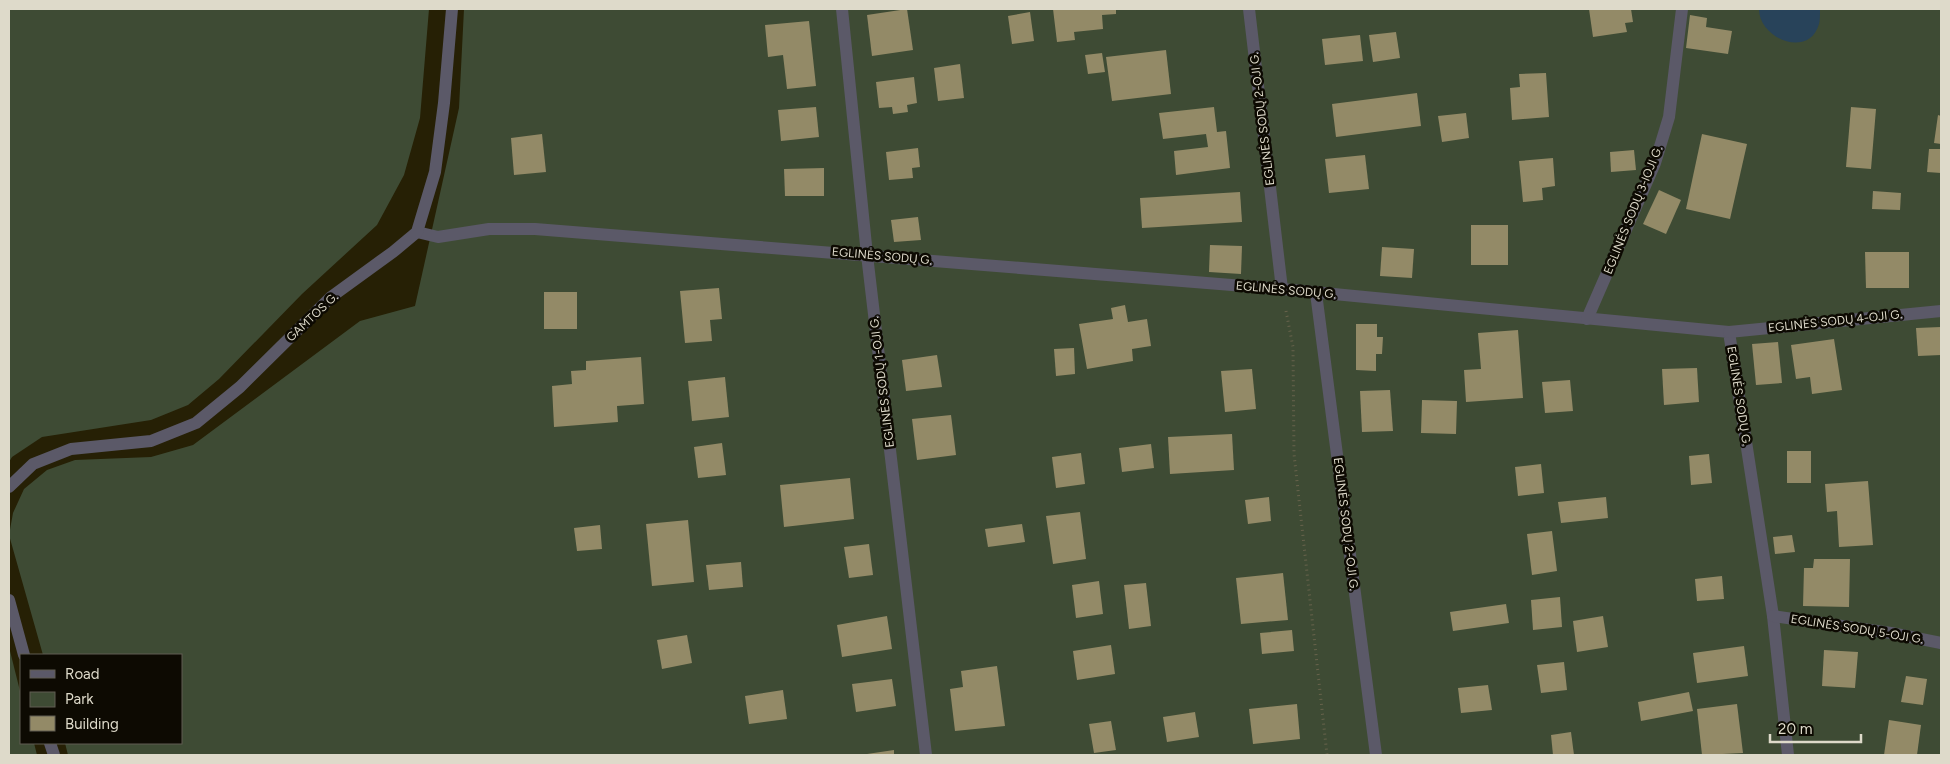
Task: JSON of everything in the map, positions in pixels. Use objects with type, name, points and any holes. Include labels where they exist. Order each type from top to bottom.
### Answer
[{"type":"street","points":[[416,232],[435,172],[444,103],[452,9]]},
{"type":"street","name":"EGLINĖS SODŲ 1-OJI G.","points":[[842,9],[866,255],[926,755]]},
{"type":"street","name":"EGLINĖS SODŲ 2-OJI G.","points":[[1249,9],[1282,289]]},
{"type":"street","name":"EGLINĖS SODŲ 3-IOJI G.","points":[[1587,319],[1655,163],[1669,117],[1682,9]]},
{"type":"street","name":"EGLINĖS SODŲ G.","points":[[416,232],[438,238],[489,229],[535,229],[1282,289],[1729,332],[1773,616],[1788,755]]},
{"type":"street","name":"GAMTOS G.","points":[[9,487],[32,464],[71,449],[151,441],[196,423],[240,387],[331,297],[393,252],[416,232]]},
{"type":"street","name":"EGLINĖS SODŲ 2-OJI G.","points":[[1316,292],[1376,755]]},
{"type":"street","name":"EGLINĖS SODŲ 4-OJI G.","points":[[1729,332],[1941,311]]},
{"type":"street","points":[[9,600],[24,654]]},
{"type":"street","name":"EGLINĖS SODŲ 5-OJI G.","points":[[1773,616],[1891,633],[1941,643]]},
{"type":"path","points":[[1282,289],[1293,347],[1294,454],[1327,755]]},
{"type":"green space","points":[[9,9],[429,9],[420,118],[404,175],[377,225],[302,294],[219,379],[188,405],[151,420],[42,437],[12,457],[9,462]]},
{"type":"green space","points":[[464,9],[1941,9],[1941,755],[68,755],[65,744],[182,744],[182,654],[43,654],[9,535],[13,513],[24,489],[47,470],[75,460],[151,457],[193,445],[360,321],[415,306],[459,108]]},
{"type":"green space","points":[[9,647],[20,691],[20,744],[34,744],[37,755],[9,755]]},
{"type":"water","points":[[1759,9],[1820,9],[1819,24],[1814,35],[1805,41],[1796,43],[1785,41],[1767,29],[1761,20]]},
{"type":"building","points":[[907,9],[913,50],[872,56],[867,15]]},
{"type":"building","points":[[1053,9],[1116,9],[1116,14],[1102,15],[1103,29],[1074,32],[1075,40],[1057,42]]},
{"type":"building","points":[[1589,9],[1631,9],[1633,22],[1625,23],[1627,32],[1593,37]]},
{"type":"building","points":[[1030,12],[1034,41],[1012,44],[1008,16]]},
{"type":"building","points":[[1690,15],[1707,18],[1706,27],[1732,31],[1728,54],[1686,48]]},
{"type":"building","points":[[809,21],[816,86],[787,89],[783,55],[768,57],[765,25]]},
{"type":"building","points":[[1396,32],[1400,58],[1373,62],[1369,35]]},
{"type":"building","points":[[1360,35],[1363,61],[1325,65],[1322,39]]},
{"type":"building","points":[[1166,50],[1171,94],[1112,101],[1106,57]]},
{"type":"building","points":[[1102,53],[1105,72],[1088,74],[1085,55]]},
{"type":"building","points":[[960,64],[964,98],[938,101],[934,68]]},
{"type":"building","points":[[1546,73],[1549,117],[1512,120],[1510,88],[1520,87],[1519,74]]},
{"type":"building","points":[[914,77],[917,103],[907,105],[908,112],[893,114],[892,107],[879,108],[876,82]]},
{"type":"building","points":[[1417,93],[1421,126],[1336,137],[1332,104]]},
{"type":"building","points":[[816,107],[819,137],[781,141],[778,110]]},
{"type":"building","points":[[1214,107],[1217,132],[1226,131],[1230,168],[1176,175],[1174,151],[1208,147],[1206,134],[1163,139],[1159,113]]},
{"type":"building","points":[[1851,107],[1876,109],[1871,169],[1846,167]]},
{"type":"building","points":[[1466,113],[1469,138],[1442,142],[1438,116]]},
{"type":"building","points":[[1938,115],[1941,116],[1941,144],[1934,143]]},
{"type":"building","points":[[542,134],[546,172],[514,175],[511,138]]},
{"type":"building","points":[[1702,134],[1747,144],[1730,219],[1686,209]]},
{"type":"building","points":[[918,148],[920,167],[912,168],[913,178],[889,180],[886,152]]},
{"type":"building","points":[[1929,149],[1941,149],[1941,173],[1927,172]]},
{"type":"building","points":[[1634,150],[1636,170],[1611,172],[1610,152]]},
{"type":"building","points":[[1365,155],[1369,189],[1329,193],[1325,159]]},
{"type":"building","points":[[1553,158],[1555,186],[1542,188],[1543,200],[1523,202],[1519,161]]},
{"type":"building","points":[[824,168],[824,196],[785,196],[784,169]]},
{"type":"building","points":[[1659,190],[1681,200],[1666,234],[1643,224]]},
{"type":"building","points":[[1873,191],[1901,193],[1900,210],[1872,209]]},
{"type":"building","points":[[1240,192],[1242,222],[1142,228],[1140,198]]},
{"type":"building","points":[[918,217],[921,240],[894,242],[891,220]]},
{"type":"building","points":[[1471,225],[1508,225],[1508,265],[1471,265]]},
{"type":"building","points":[[1210,245],[1242,246],[1241,274],[1209,272]]},
{"type":"building","points":[[1382,247],[1414,249],[1412,278],[1380,276]]},
{"type":"building","points":[[1865,252],[1909,252],[1909,288],[1866,288]]},
{"type":"building","points":[[719,288],[722,319],[710,320],[712,341],[685,343],[680,291]]},
{"type":"building","points":[[544,292],[577,292],[577,329],[544,329]]},
{"type":"building","points":[[1125,305],[1128,322],[1147,319],[1151,346],[1132,349],[1133,361],[1087,369],[1079,324],[1113,319],[1111,308]]},
{"type":"building","points":[[1356,324],[1377,324],[1377,337],[1383,337],[1382,354],[1376,354],[1376,371],[1356,370]]},
{"type":"building","points":[[1941,327],[1941,355],[1918,356],[1916,328]]},
{"type":"building","points":[[1518,330],[1523,398],[1466,402],[1464,370],[1481,369],[1478,333]]},
{"type":"building","points":[[1834,339],[1842,390],[1812,394],[1810,377],[1796,379],[1791,345]]},
{"type":"building","points":[[1778,342],[1782,383],[1756,385],[1752,344]]},
{"type":"building","points":[[1074,348],[1075,374],[1056,376],[1054,349]]},
{"type":"building","points":[[937,355],[942,387],[906,391],[902,360]]},
{"type":"building","points":[[641,357],[644,404],[617,406],[618,422],[554,427],[552,386],[572,384],[571,371],[586,370],[586,361]]},
{"type":"building","points":[[1697,368],[1699,402],[1664,405],[1662,369]]},
{"type":"building","points":[[1252,369],[1256,409],[1225,412],[1221,371]]},
{"type":"building","points":[[725,377],[729,417],[692,421],[688,381]]},
{"type":"building","points":[[1570,380],[1573,411],[1545,413],[1542,382]]},
{"type":"building","points":[[1390,390],[1393,431],[1362,432],[1360,391]]},
{"type":"building","points":[[1422,400],[1457,401],[1456,434],[1421,433]]},
{"type":"building","points":[[951,415],[956,455],[917,460],[912,419]]},
{"type":"building","points":[[1232,434],[1234,470],[1170,474],[1168,437]]},
{"type":"building","points":[[722,443],[726,475],[698,478],[694,447]]},
{"type":"building","points":[[1151,444],[1154,468],[1122,472],[1119,448]]},
{"type":"building","points":[[1787,451],[1811,451],[1811,483],[1787,483]]},
{"type":"building","points":[[1081,453],[1085,484],[1056,488],[1052,457]]},
{"type":"building","points":[[1709,454],[1712,483],[1691,485],[1689,456]]},
{"type":"building","points":[[1541,464],[1544,493],[1518,496],[1515,467]]},
{"type":"building","points":[[850,478],[854,519],[784,527],[780,485]]},
{"type":"building","points":[[1868,481],[1873,545],[1839,547],[1837,511],[1827,512],[1825,484]]},
{"type":"building","points":[[1269,497],[1271,521],[1248,524],[1245,500]]},
{"type":"building","points":[[1606,497],[1608,518],[1561,523],[1558,502]]},
{"type":"building","points":[[1080,512],[1086,559],[1053,564],[1046,516]]},
{"type":"building","points":[[688,520],[694,582],[652,586],[646,524]]},
{"type":"building","points":[[1022,524],[1025,542],[988,547],[985,529]]},
{"type":"building","points":[[600,525],[602,549],[577,551],[574,528]]},
{"type":"building","points":[[1552,531],[1557,571],[1532,575],[1527,534]]},
{"type":"building","points":[[1792,535],[1795,552],[1775,554],[1773,537]]},
{"type":"building","points":[[869,544],[873,575],[849,578],[844,547]]},
{"type":"building","points":[[1814,559],[1850,559],[1849,607],[1803,606],[1804,568],[1813,568]]},
{"type":"building","points":[[741,562],[743,587],[709,590],[706,565]]},
{"type":"building","points":[[1283,573],[1288,620],[1241,624],[1236,578]]},
{"type":"building","points":[[1722,576],[1724,599],[1697,601],[1695,579]]},
{"type":"building","points":[[1099,581],[1103,614],[1076,618],[1072,585]]},
{"type":"building","points":[[1146,583],[1151,626],[1129,629],[1124,585]]},
{"type":"building","points":[[1560,597],[1562,627],[1533,630],[1531,600]]},
{"type":"building","points":[[1506,604],[1509,623],[1453,631],[1450,612]]},
{"type":"building","points":[[887,616],[892,649],[842,657],[837,625]]},
{"type":"building","points":[[1603,616],[1608,647],[1577,652],[1573,621]]},
{"type":"building","points":[[1292,630],[1294,651],[1262,654],[1260,633]]},
{"type":"building","points":[[687,635],[692,663],[662,669],[657,640]]},
{"type":"building","points":[[1111,645],[1115,674],[1077,680],[1073,651]]},
{"type":"building","points":[[1744,646],[1748,676],[1697,683],[1693,653]]},
{"type":"building","points":[[1824,650],[1858,652],[1855,688],[1822,686]]},
{"type":"building","points":[[1564,662],[1567,690],[1541,693],[1537,665]]},
{"type":"building","points":[[997,666],[1005,726],[955,731],[950,689],[963,687],[961,671]]},
{"type":"building","points":[[1906,676],[1927,679],[1923,705],[1901,702]]},
{"type":"building","points":[[892,679],[896,706],[856,712],[852,684]]},
{"type":"building","points":[[1488,685],[1492,710],[1461,713],[1458,688]]},
{"type":"building","points":[[783,690],[787,719],[749,724],[745,696]]},
{"type":"building","points":[[1689,692],[1693,711],[1641,721],[1638,702]]},
{"type":"building","points":[[1297,704],[1300,739],[1253,744],[1249,709]]},
{"type":"building","points":[[1737,704],[1743,753],[1702,755],[1697,709]]},
{"type":"building","points":[[1195,712],[1199,737],[1167,742],[1163,717]]},
{"type":"building","points":[[1889,720],[1921,725],[1917,755],[1884,755]]},
{"type":"building","points":[[1111,721],[1116,750],[1094,753],[1089,724]]},
{"type":"building","points":[[1571,732],[1574,755],[1553,755],[1551,735]]},
{"type":"building","points":[[894,750],[894,755],[867,755],[867,754]]}]
